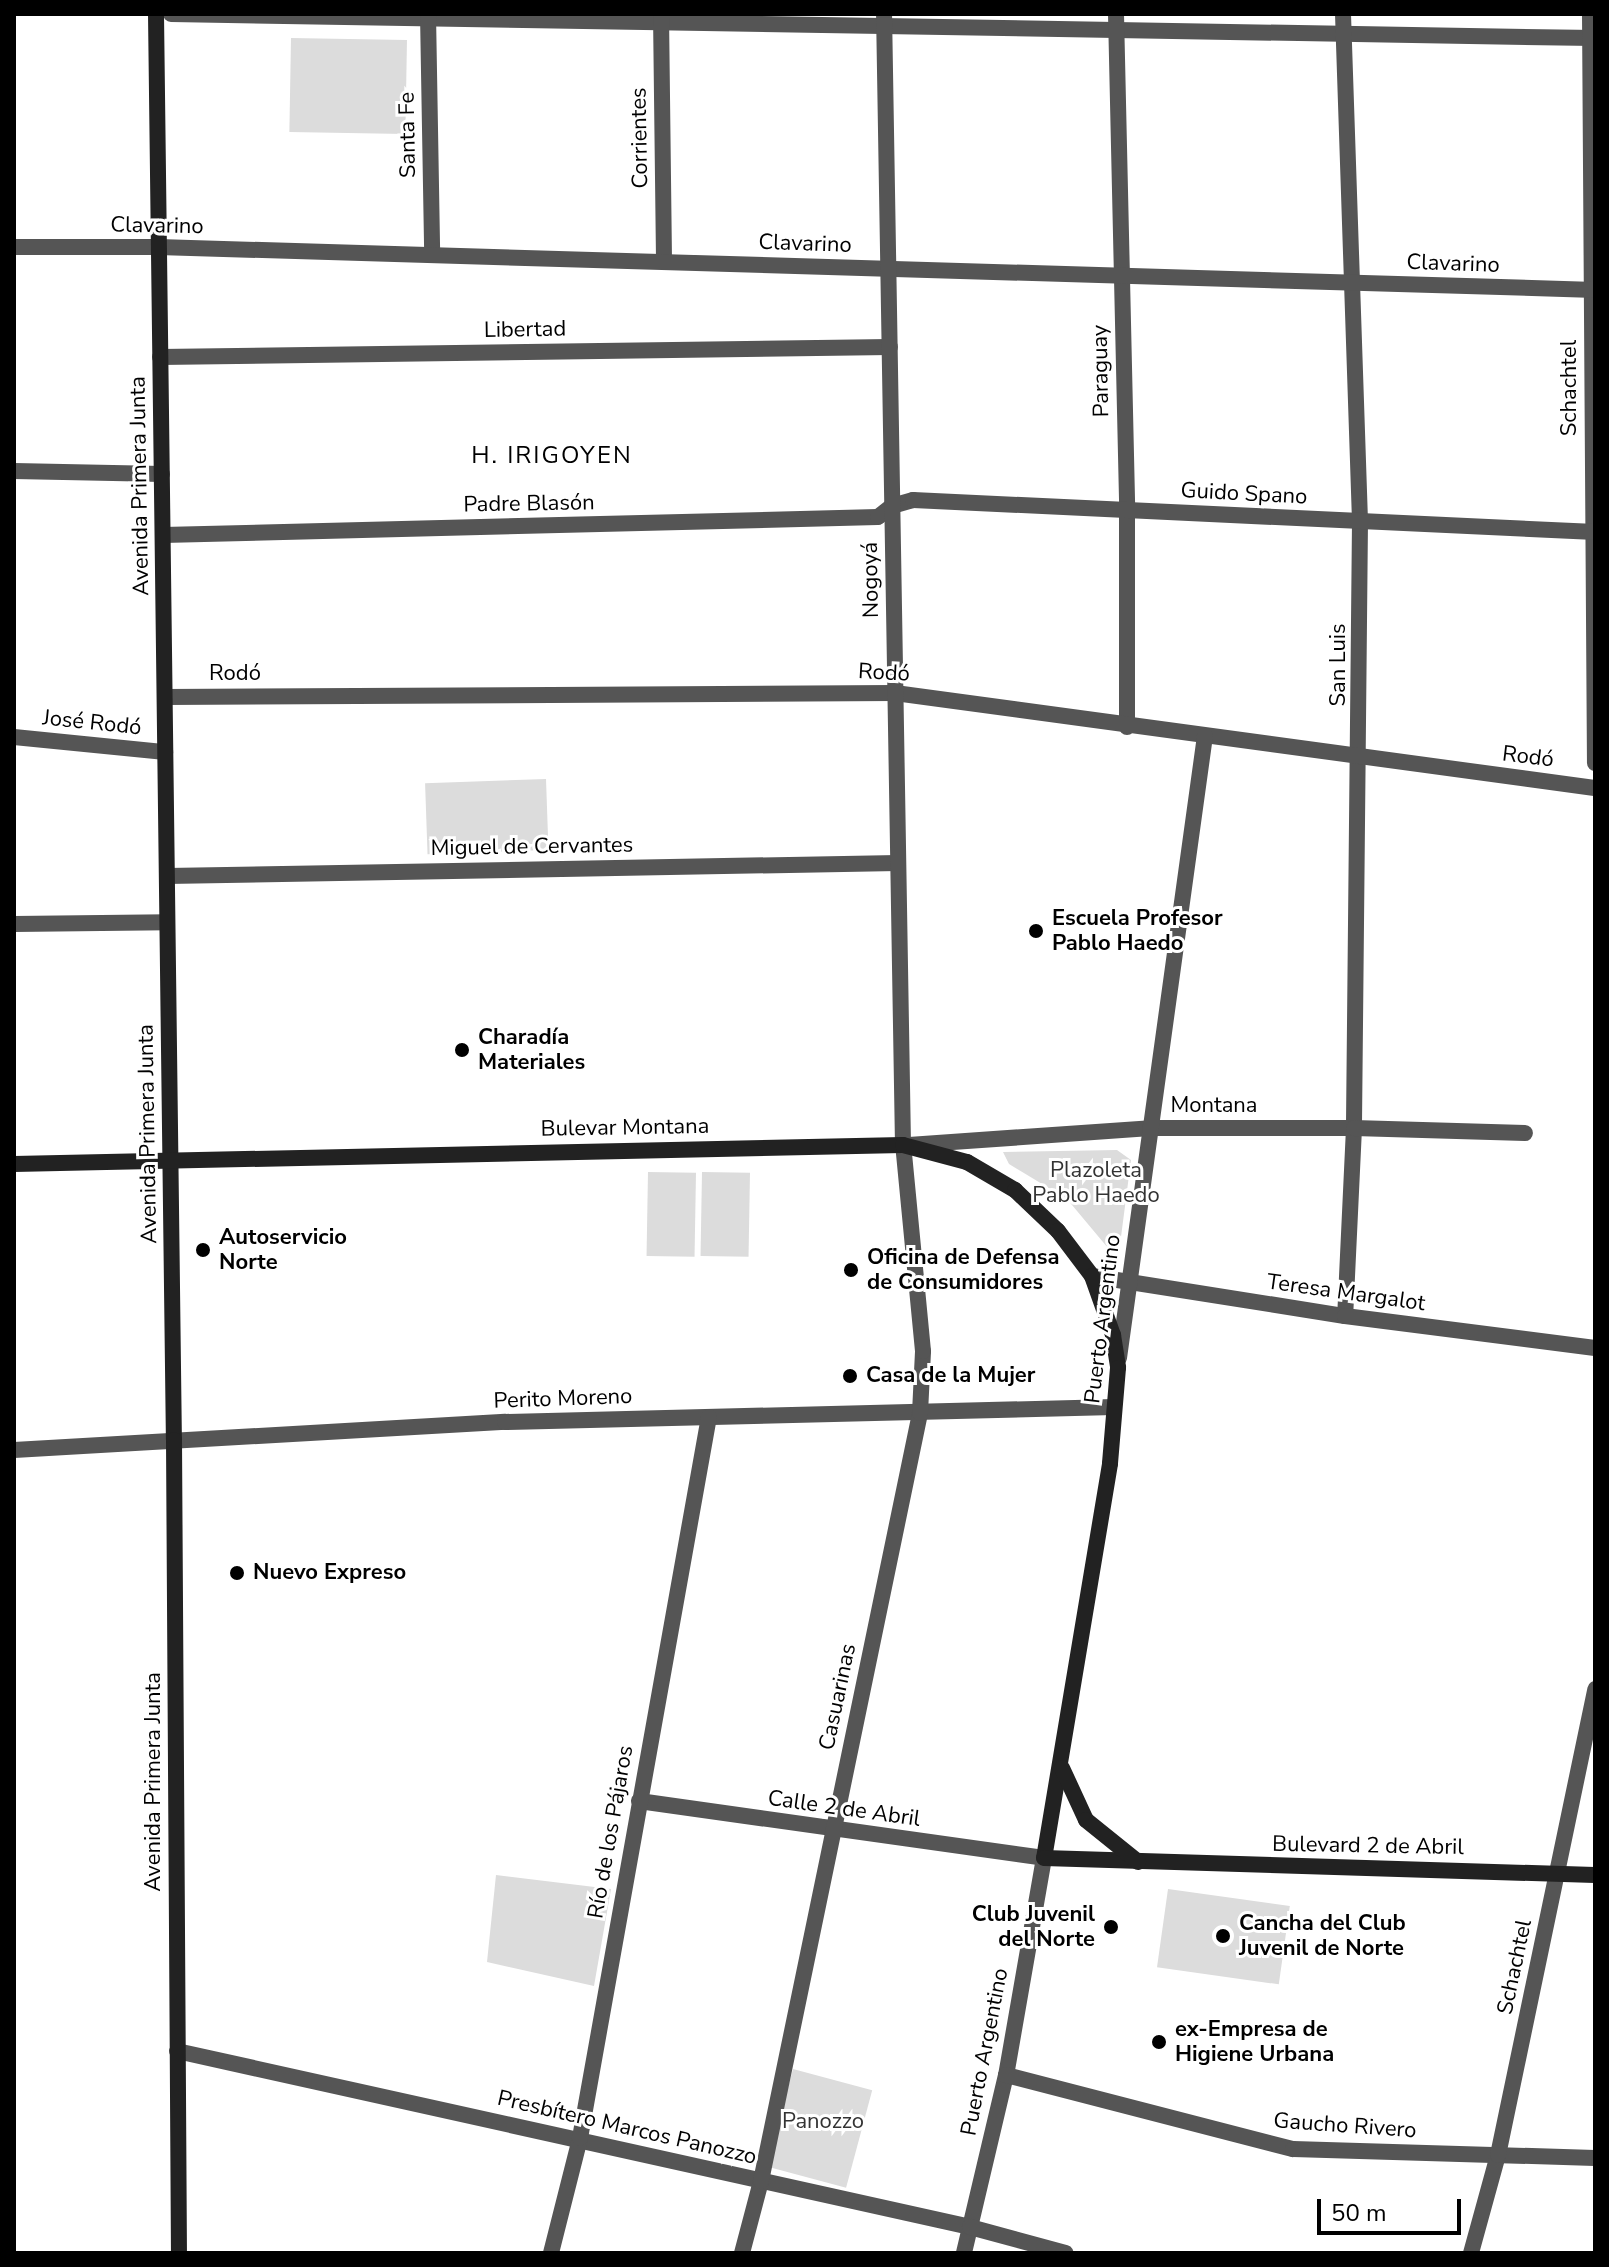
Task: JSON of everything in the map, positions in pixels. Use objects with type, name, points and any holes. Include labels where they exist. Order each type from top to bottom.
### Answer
[{"type":"main road","name":"Avenida Primera Junta","points":[[156,14],[174,1440],[179,2253]]},
{"type":"main road","name":"Bulevar Montana","points":[[14,1164],[903,1145],[967,1162],[995,1176],[1058,1231],[1092,1276],[1113,1335],[1118,1368]]},
{"type":"main road","name":"Puerto Argentino","points":[[1044,1858],[1052,1825],[1110,1464],[1118,1368]]},
{"type":"main road","points":[[1061,1764],[1086,1820],[1140,1863]]},
{"type":"main road","points":[[1052,1825],[1071,1817],[1086,1820]]},
{"type":"main road","points":[[1093,1861],[1101,1843],[1100,1833]]},
{"type":"main road","name":"Bulevard 2 de Abril","points":[[1044,1858],[1595,1875]]},
{"type":"street","points":[[171,14],[1116,22],[1343,33],[1593,38]]},
{"type":"street","name":"San Luis","points":[[1343,14],[1360,521],[1361,758],[1354,1128],[1345,1316]]},
{"type":"street","name":"Schachtel","points":[[1590,14],[1593,38],[1595,763]]},
{"type":"street","name":"Santa Fe","points":[[428,16],[432,255]]},
{"type":"street","name":"Corrientes","points":[[661,18],[664,262]]},
{"type":"street","name":"Nogoyá","points":[[884,20],[903,1145]]},
{"type":"street","name":"Paraguay","points":[[1116,22],[1127,510],[1127,727]]},
{"type":"street","name":"Clavarino","points":[[14,247],[158,247],[1593,290]]},
{"type":"street","name":"Libertad","points":[[160,357],[890,347]]},
{"type":"street","points":[[14,471],[162,474]]},
{"type":"street","name":"Guido Spano","points":[[892,506],[913,500],[1593,532]]},
{"type":"street","name":"Padre Blasón","points":[[163,535],[878,517],[892,506]]},
{"type":"street","name":"Rodó","points":[[165,697],[895,693],[1127,727],[1595,788]]},
{"type":"street","name":"Puerto Argentino","points":[[1118,1368],[1205,736]]},
{"type":"street","name":"José Rodó","points":[[14,737],[165,752]]},
{"type":"street","name":"Miguel de Cervantes","points":[[167,876],[898,863]]},
{"type":"street","points":[[14,924],[167,922]]},
{"type":"street","name":"Montana","points":[[903,1145],[1150,1128],[1354,1128],[1525,1133]]},
{"type":"street","name":"Casuarinas","points":[[742,2253],[761,2181],[920,1413],[923,1351],[903,1145]]},
{"type":"street","name":"Teresa Margalot","points":[[1092,1276],[1345,1316],[1595,1348]]},
{"type":"street","name":"Perito Moreno","points":[[14,1450],[505,1422],[1114,1407]]},
{"type":"street","name":"Río de los Pájaros","points":[[551,2253],[580,2138],[709,1417]]},
{"type":"street","name":"Schachtel","points":[[1471,2253],[1498,2155],[1595,1689]]},
{"type":"street","name":"Calle 2 de Abril","points":[[639,1801],[1044,1858]]},
{"type":"street","name":"Puerto Argentino","points":[[964,2253],[1006,2075],[1044,1858]]},
{"type":"street","name":"Presbítero Marcos Panozzo","points":[[177,2051],[580,2138],[970,2227],[1066,2253]]},
{"type":"street","name":"Gaucho Rivero","points":[[1006,2075],[1293,2149],[1595,2158]]},
{"type":"green space","points":[[291,38],[407,40],[405,134],[289,132]]},
{"type":"green space","points":[[546,779],[548,850],[428,854],[425,783]]},
{"type":"green space","name":"Plazoleta Pablo Haedo","points":[[1117,1150],[1131,1160],[1118,1260],[1067,1199],[1009,1164],[1003,1152]]},
{"type":"green space","points":[[648,1172],[696,1173],[695,1257],[647,1256]]},
{"type":"green space","points":[[702,1172],[750,1173],[749,1257],[701,1256]]},
{"type":"green space","points":[[496,1875],[611,1889],[594,1986],[487,1962]]},
{"type":"green space","name":"Cancha del Club Juvenil de Norte","points":[[1168,1889],[1290,1906],[1279,1984],[1157,1967]]},
{"type":"green space","name":"Panozzo","points":[[793,2069],[872,2090],[846,2188],[767,2167]]},
{"type":"place","name":"Escuela Profesor Pablo Haedo","points":[[1036,931]]},
{"type":"place","name":"Charadía Materiales","points":[[462,1050]]},
{"type":"place","name":"Autoservicio Norte","points":[[203,1250]]},
{"type":"place","name":"Oficina de Defensa de Consumidores","points":[[851,1270]]},
{"type":"place","name":"Casa de la Mujer","points":[[850,1376]]},
{"type":"place","name":"Nuevo Expreso","points":[[237,1573]]},
{"type":"place","name":"Club Juvenil del Norte","points":[[1111,1927]]},
{"type":"place","name":"Cancha del Club Juvenil de Norte","points":[[1223,1936]]},
{"type":"place","name":"ex-Empresa de Higiene Urbana","points":[[1159,2042]]},
{"type":"district","name":"H. IRIGOYEN","points":[[552,456]]}]
